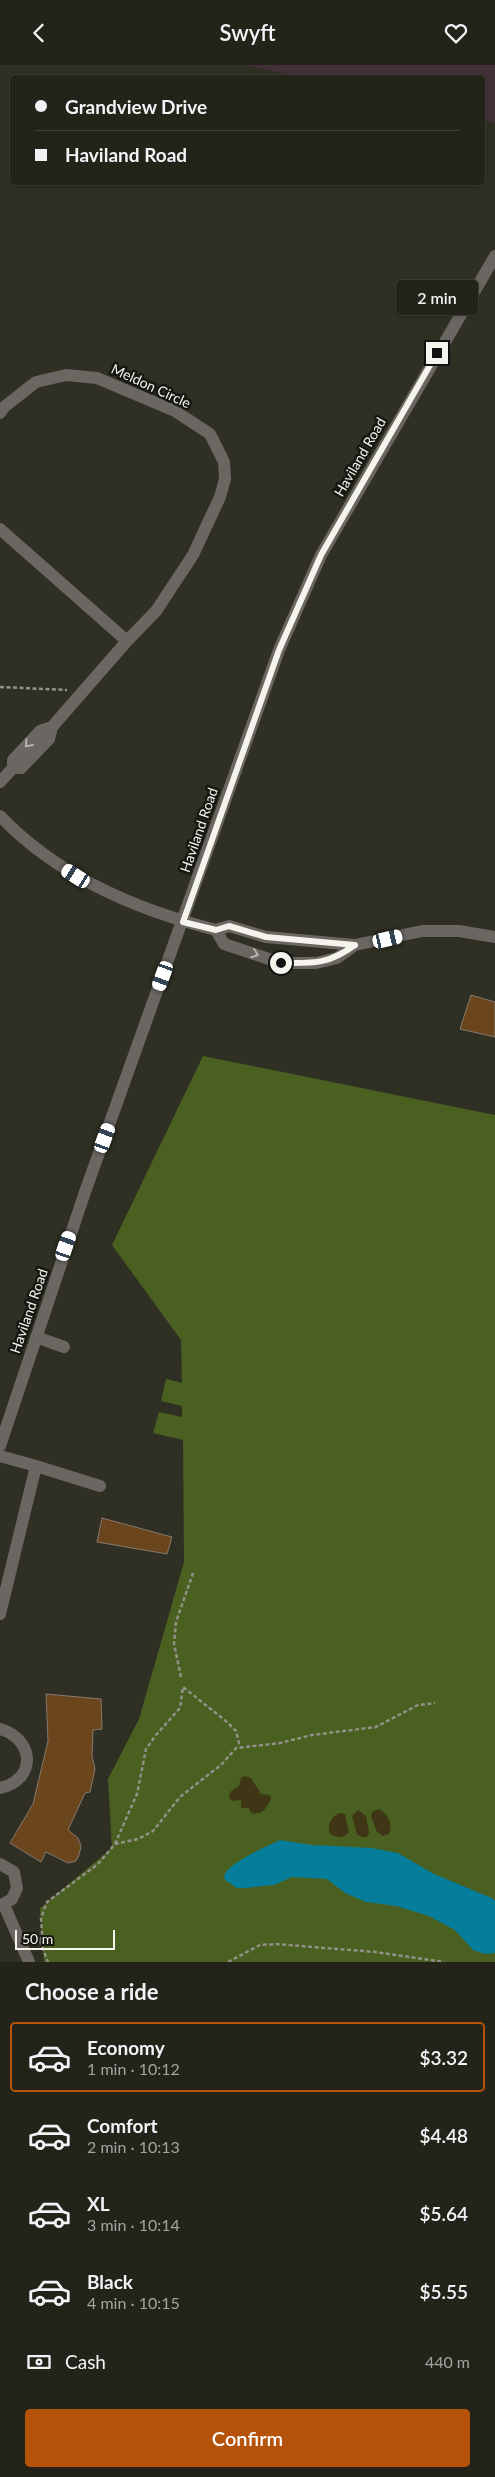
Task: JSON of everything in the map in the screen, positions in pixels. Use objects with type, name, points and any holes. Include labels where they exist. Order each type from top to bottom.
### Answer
[{"type":"street","name":"Haviland Road","points":[[0,1446],[85,1192],[279,650],[321,555],[495,256]]},
{"type":"street","name":"Meldon Circle","points":[[0,413],[4,407],[36,382],[66,375],[97,378],[175,411],[210,434],[224,462],[225,479],[213,514],[193,555],[156,611],[127,641],[52,727],[40,731],[13,760],[13,768],[0,782]]},
{"type":"street","points":[[0,529],[127,641]]},
{"type":"street","points":[[0,816],[20,837],[51,861],[88,884],[183,922],[216,930],[229,926],[266,937],[355,945],[422,931],[459,931],[495,937]]},
{"type":"street","points":[[216,930],[224,944],[281,963],[316,963],[337,958],[355,945]]},
{"type":"street","points":[[36,1337],[64,1347]]},
{"type":"street","points":[[0,1456],[100,1486]]},
{"type":"street","points":[[0,1614],[36,1466]]},
{"type":"street","points":[[0,1729],[15,1735],[22,1743],[27,1759],[19,1779],[0,1788]]},
{"type":"street","points":[[0,1864],[14,1873],[18,1883],[12,1899],[2,1905],[29,1962]]},
{"type":"path","points":[[0,687],[67,690]]},
{"type":"path","points":[[181,1677],[174,1644],[176,1622],[193,1573]]},
{"type":"path","points":[[48,1962],[40,1941],[42,1934],[41,1918],[47,1902],[98,1864],[115,1844],[137,1794],[146,1749],[180,1708],[183,1687],[236,1731],[240,1748]]},
{"type":"path","points":[[115,1844],[138,1839],[153,1831],[180,1797],[222,1764],[236,1748],[280,1743],[312,1735],[376,1727],[418,1705],[434,1703]]},
{"type":"path","points":[[28,1949],[40,1941]]},
{"type":"path","points":[[228,1962],[260,1945],[276,1944],[375,1952],[444,1962]]},
{"type":"shaded area","points":[[245,65],[495,65],[495,123],[485,120],[485,75],[290,75]]},
{"type":"green space","points":[[203,1056],[495,1115],[495,1962],[44,1962],[40,1908],[112,1848],[108,1779],[139,1719],[184,1562],[183,1440],[153,1433],[159,1412],[182,1417],[182,1406],[161,1401],[166,1379],[182,1383],[181,1340],[112,1245]]},
{"type":"sand","points":[[244,1776],[251,1778],[261,1794],[269,1795],[271,1798],[266,1808],[261,1812],[251,1813],[249,1808],[241,1808],[241,1800],[233,1801],[229,1798],[230,1792],[239,1786],[241,1778]]},
{"type":"sand","points":[[379,1809],[387,1816],[390,1823],[389,1834],[383,1836],[377,1832],[371,1816],[373,1811]]},
{"type":"sand","points":[[358,1810],[366,1816],[369,1833],[366,1838],[357,1835],[352,1816]]},
{"type":"sand","points":[[340,1813],[345,1814],[349,1832],[345,1836],[340,1837],[330,1834],[329,1827],[332,1819]]},
{"type":"water","points":[[280,1840],[311,1845],[372,1848],[398,1853],[434,1874],[492,1898],[495,1901],[495,1953],[485,1954],[473,1950],[455,1930],[429,1916],[396,1906],[366,1902],[345,1893],[327,1879],[292,1877],[274,1885],[245,1888],[237,1888],[225,1880],[224,1876],[233,1865]]},
{"type":"building","points":[[471,995],[495,1002],[495,1037],[460,1029]]},
{"type":"building","points":[[102,1518],[172,1537],[167,1554],[97,1542]]},
{"type":"building","points":[[46,1694],[101,1699],[102,1729],[93,1730],[92,1756],[95,1769],[90,1792],[85,1793],[68,1830],[78,1838],[81,1846],[76,1861],[68,1863],[46,1852],[41,1862],[10,1843],[33,1804],[48,1741]]},
{"type":"route","points":[[281,963],[316,963],[337,958],[355,945],[266,937],[229,926],[216,930],[183,922],[244,743],[279,650],[321,555],[437,353]]}]
